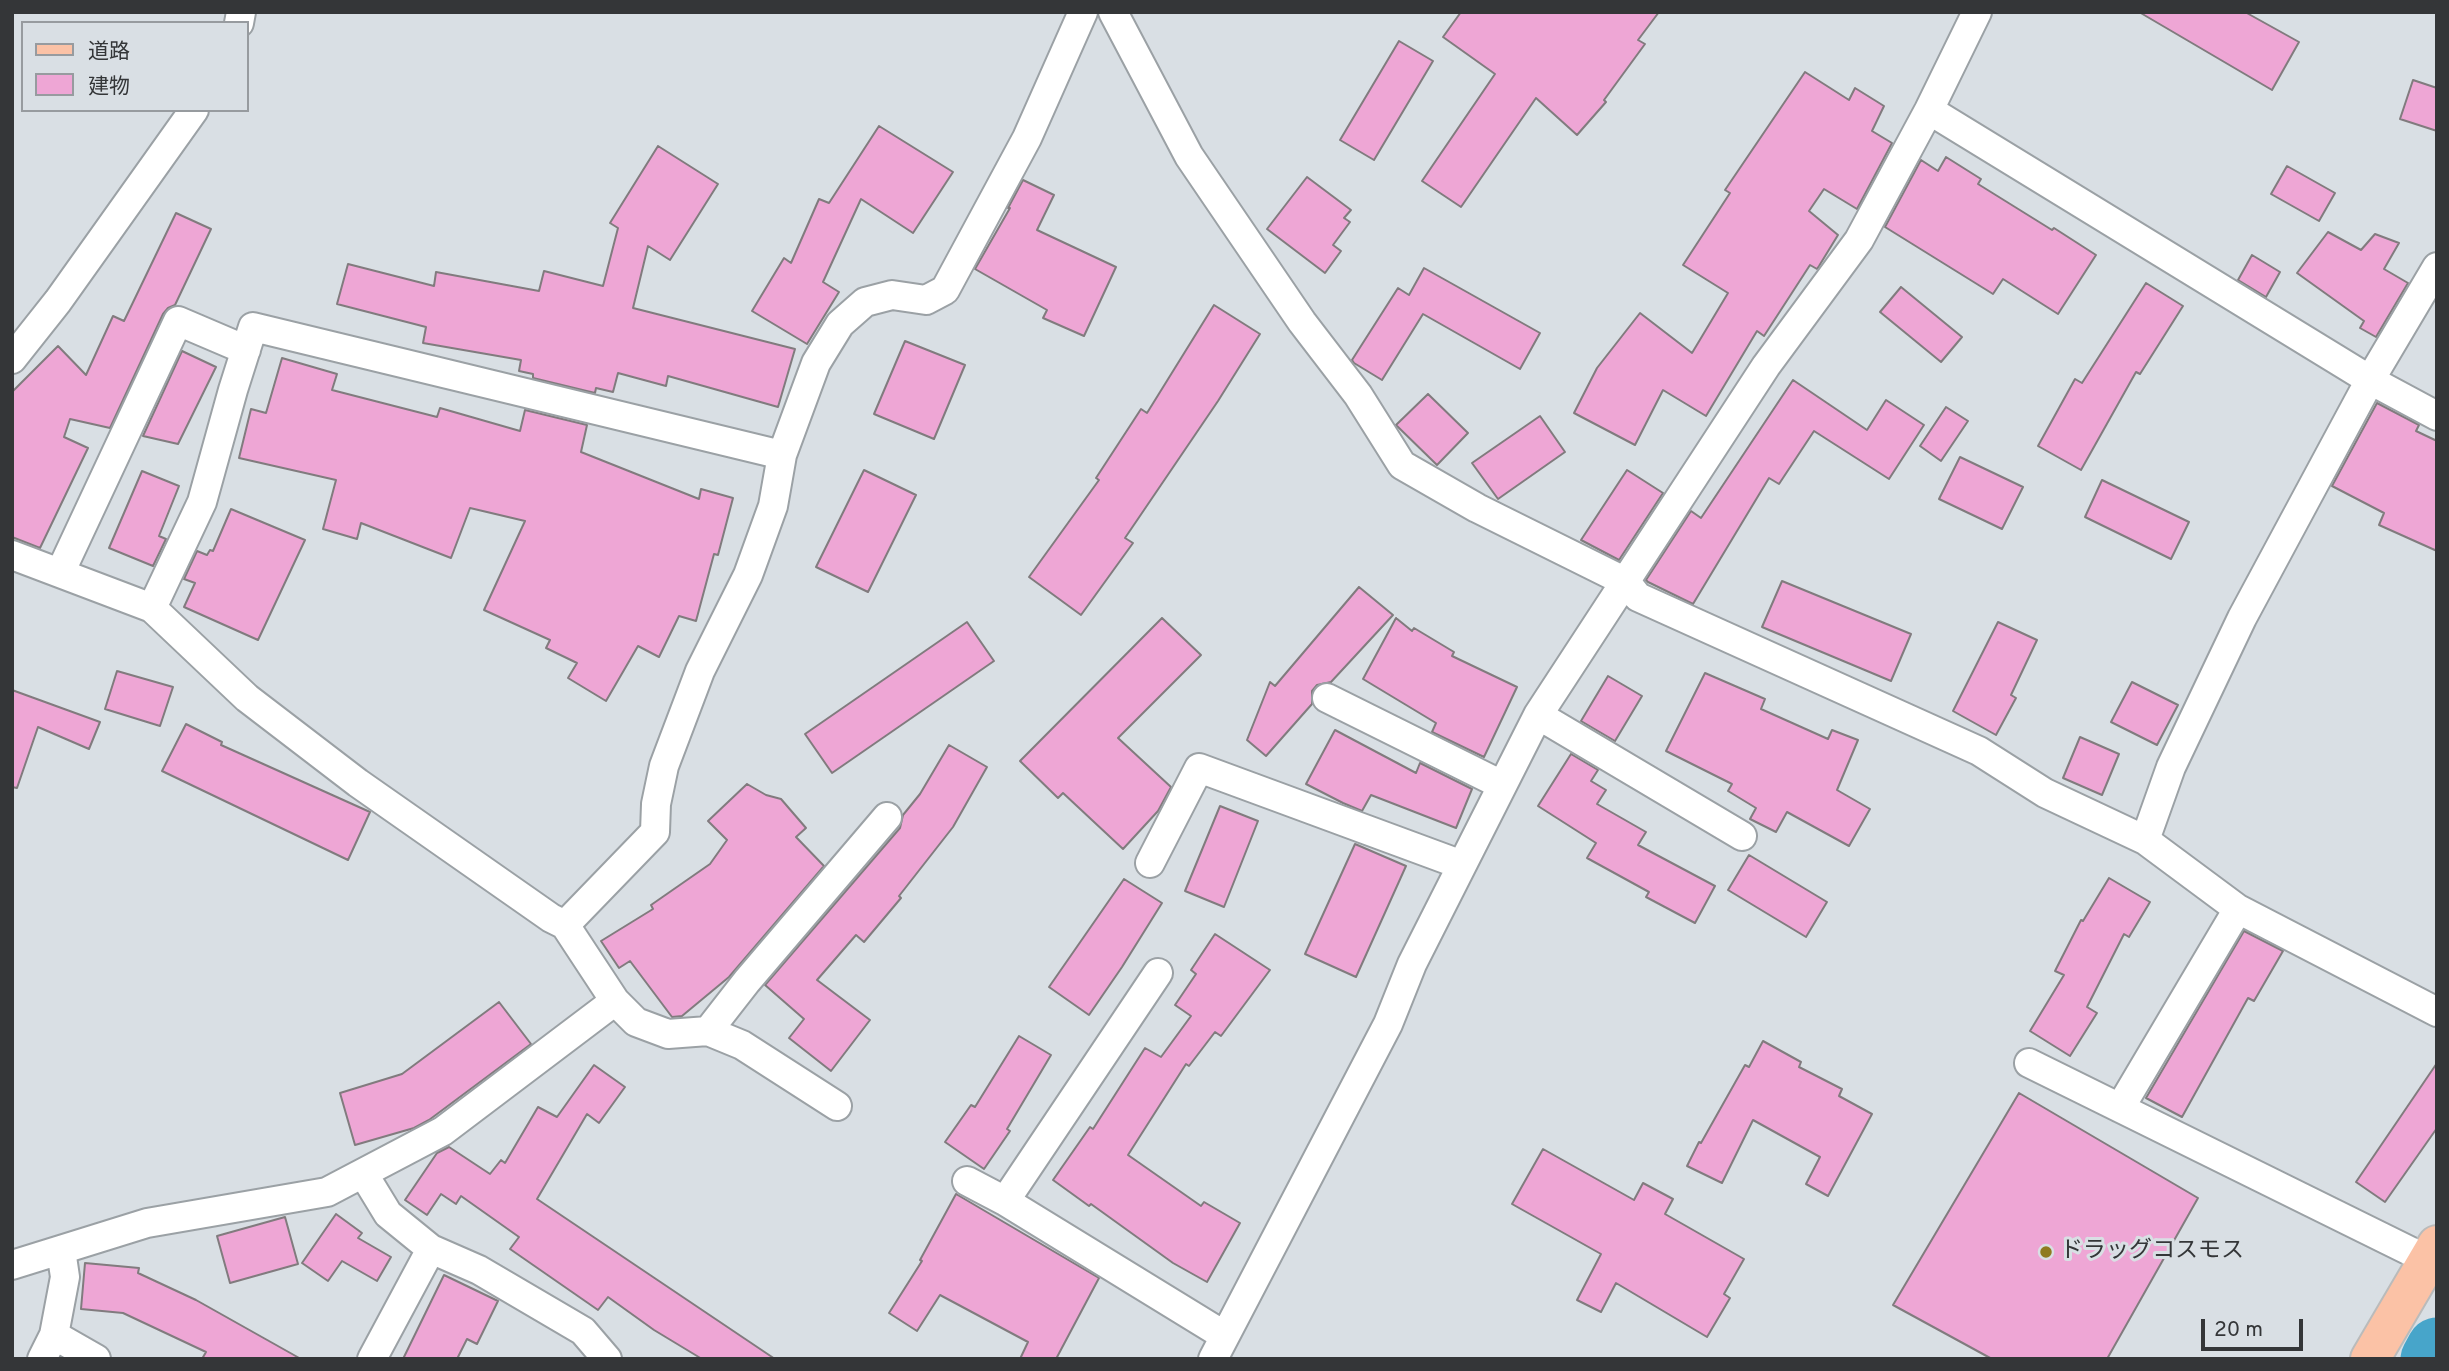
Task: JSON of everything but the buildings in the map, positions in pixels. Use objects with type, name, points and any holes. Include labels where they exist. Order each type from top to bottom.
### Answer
[{"type":"main road","points":[[2370,1359],[2432,1252]]},
{"type":"street","points":[[565,925],[655,832],[656,804],[664,766],[700,671],[748,575],[773,506],[782,455],[816,363],[840,324],[865,302],[892,295],[926,300],[945,290],[1027,138],[1083,12]]},
{"type":"street","points":[[1113,12],[1189,156],[1302,321],[1358,395],[1402,465],[1476,508],[1626,582],[1638,597],[1979,751],[2045,793],[2144,840],[2238,909],[2437,1012]]},
{"type":"street","points":[[967,1181],[1005,1201],[1219,1347],[1388,1024],[1412,964],[1538,715],[1766,366],[1859,240],[1929,110],[1977,12]]},
{"type":"street","points":[[1929,110],[2370,380],[2437,416]]},
{"type":"street","points":[[12,359],[58,301],[193,112]]},
{"type":"street","points":[[2144,840],[2171,767],[2242,618],[2370,380],[2437,267]]},
{"type":"street","points":[[60,573],[178,321],[246,350]]},
{"type":"street","points":[[152,608],[202,502],[253,327],[782,455]]},
{"type":"street","points":[[12,555],[152,608],[257,706],[358,783],[551,918],[565,925],[615,1001],[636,1022],[668,1034],[708,1031],[741,1045],[837,1106]]},
{"type":"street","points":[[1327,698],[1503,785]]},
{"type":"street","points":[[1538,715],[1742,836]]},
{"type":"street","points":[[1150,863],[1199,768],[1462,865]]},
{"type":"street","points":[[708,1031],[747,981],[887,817]]},
{"type":"street","points":[[2120,1108],[2238,909]]},
{"type":"street","points":[[1005,1201],[1158,973]]},
{"type":"street","points":[[12,1265],[147,1223],[327,1192],[443,1132],[615,1001]]},
{"type":"street","points":[[2029,1063],[2120,1108],[2432,1252]]},
{"type":"street","points":[[363,1173],[388,1214],[431,1249],[479,1270],[583,1331],[607,1359]]},
{"type":"street","points":[[372,1359],[431,1249]]},
{"type":"street","points":[[61,1250],[65,1278],[48,1347],[96,1359]]},
{"type":"waterway","points":[[2431,1359],[2437,1348]]},
{"type":"place","name":"ドラッグコスモス","points":[[2046,1252]]}]
